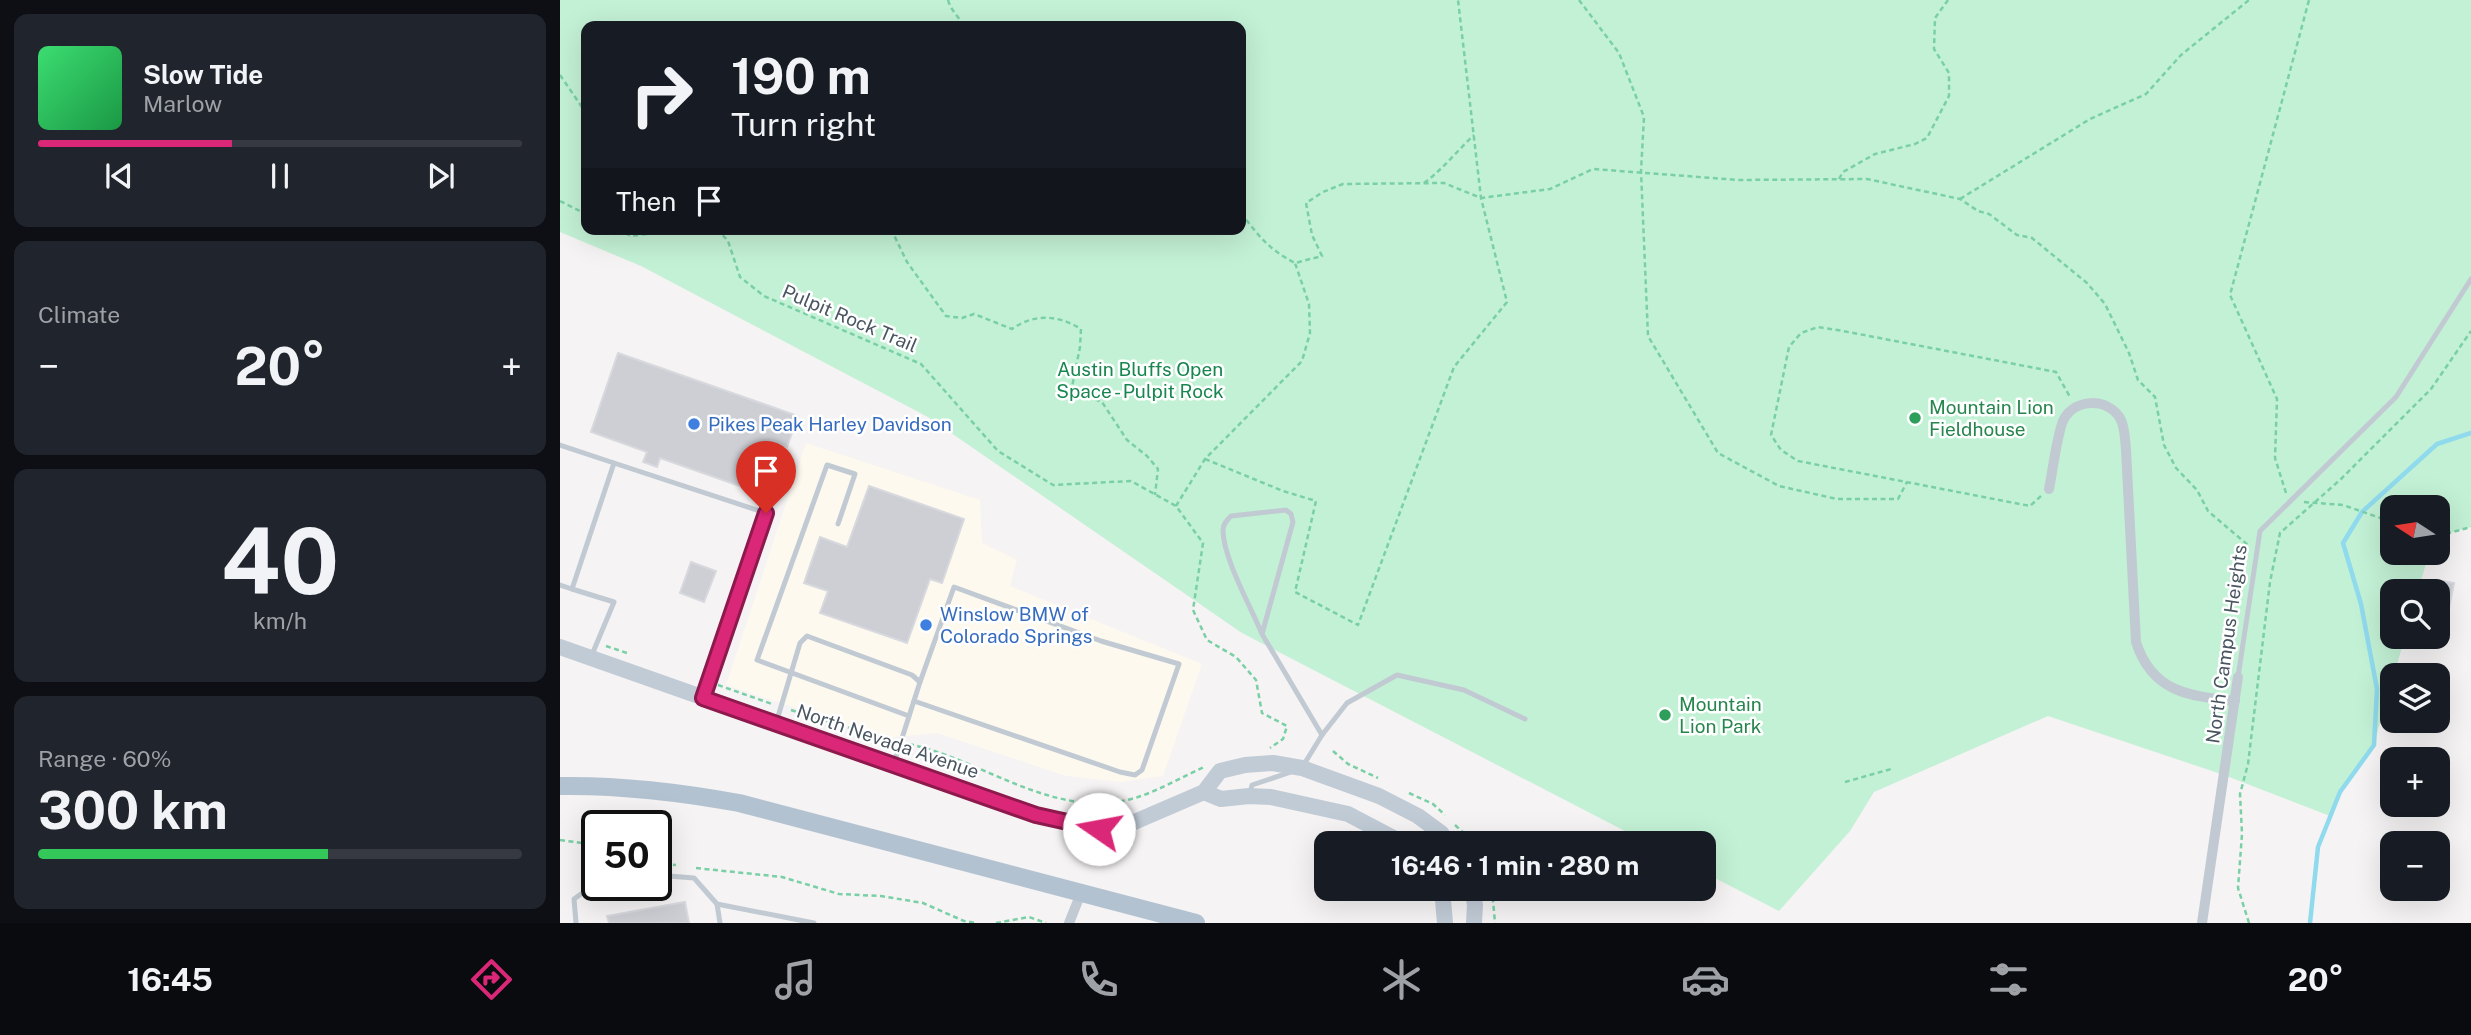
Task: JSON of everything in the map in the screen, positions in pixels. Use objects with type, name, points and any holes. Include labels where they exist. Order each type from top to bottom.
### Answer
[{"type":"main road","name":"North Nevada Avenue","points":[[560,648],[705,690],[776,723],[1036,815],[1099,829],[1132,823],[1204,792],[1220,771],[1273,762],[1302,768],[1379,796],[1418,816],[1438,831]]},
{"type":"main road","points":[[560,786],[680,792],[739,803],[1196,923]]},
{"type":"main road","points":[[1204,792],[1221,799],[1271,797],[1348,814],[1380,831]]},
{"type":"main road","points":[[1443,901],[1445,923]]},
{"type":"main road","points":[[1474,901],[1474,923]]},
{"type":"street","points":[[2049,489],[2063,419],[2072,410],[2092,402],[2103,403],[2120,419],[2126,450],[2136,642],[2147,668],[2163,683],[2178,691],[2235,701]]},
{"type":"street","name":"North Campus Heights","points":[[2202,923],[2238,677]]},
{"type":"street","points":[[1069,923],[1081,893]]},
{"type":"lane","name":"North Campus Heights","points":[[2238,677],[2260,531],[2396,397],[2471,279]]},
{"type":"lane","points":[[560,445],[766,513],[705,690]]},
{"type":"lane","points":[[572,589],[614,463]]},
{"type":"lane","points":[[838,524],[855,474],[827,465],[757,660],[909,716]]},
{"type":"lane","points":[[1262,634],[1293,522],[1291,514],[1286,510],[1231,516],[1224,522],[1223,530],[1229,557],[1262,634],[1322,735]]},
{"type":"lane","points":[[560,585],[614,602],[590,658]]},
{"type":"lane","points":[[894,765],[909,716],[920,682],[954,587],[1101,641],[1179,664],[1142,770],[1135,775],[914,701]]},
{"type":"lane","points":[[776,723],[800,643],[807,636],[912,675],[920,682]]},
{"type":"lane","points":[[1249,796],[1252,785],[1302,768],[1322,735],[1347,703],[1397,675],[1464,690],[1525,719]]},
{"type":"lane","points":[[672,876],[694,878],[717,904],[720,923]]},
{"type":"lane","points":[[576,923],[574,899],[581,894]]},
{"type":"lane","points":[[717,904],[813,923]]},
{"type":"path","points":[[948,0],[950,8],[961,21]]},
{"type":"path","points":[[1358,625],[1454,368],[1507,302],[1480,198],[1458,0]]},
{"type":"path","points":[[1579,0],[1619,53],[1644,117],[1641,171],[1648,336],[1718,453],[1779,486],[1838,499],[1898,499],[1908,482]]},
{"type":"path","points":[[1839,179],[1843,172],[1875,153],[1915,144],[1927,138],[1949,96],[1949,73],[1934,49],[1935,18],[1948,0]]},
{"type":"path","points":[[1960,199],[2090,119],[2146,94],[2181,55],[2249,0]]},
{"type":"path","points":[[2309,0],[2230,295],[2277,399],[2275,458],[2290,501],[2343,505],[2380,518]]},
{"type":"path","points":[[560,75],[581,106]]},
{"type":"path","points":[[1424,183],[1475,135]]},
{"type":"path","points":[[1246,220],[1257,236],[1275,253],[1295,263],[1322,256],[1312,235],[1306,203],[1323,191],[1343,184],[1452,185],[1480,198],[1550,189],[1593,169],[1739,180],[1867,179],[1960,199],[1978,211],[1989,214],[2017,235],[2032,239],[2087,283],[2105,304],[2129,353],[2138,380],[2155,397],[2164,445],[2176,468],[2197,490],[2208,511],[2249,546]]},
{"type":"path","points":[[560,201],[581,212]]},
{"type":"path","name":"Pulpit Rock Trail","points":[[722,235],[728,241],[740,277],[764,296],[921,364],[998,451],[1054,485],[1131,481],[1176,506],[1203,543],[1193,610],[1207,640],[1236,657],[1256,680],[1262,713],[1287,726],[1283,739],[1268,750]]},
{"type":"path","points":[[894,235],[906,262],[946,316],[962,318],[974,314],[1012,329],[1024,321],[1050,317],[1066,320],[1081,329],[1072,387],[1083,395],[1102,402],[1127,440],[1158,469],[1155,495]]},
{"type":"path","points":[[1176,506],[1205,459],[1302,361],[1310,333],[1309,304],[1295,263]]},
{"type":"path","points":[[2049,489],[2030,506],[1798,461],[1781,450],[1771,435],[1789,347],[1801,333],[1818,327],[2056,372],[2069,395],[2072,410]]},
{"type":"path","points":[[2249,923],[2238,888],[2242,834],[2239,794],[2248,764],[2270,582],[2280,533],[2431,389],[2471,331]]},
{"type":"path","points":[[2450,533],[2471,527]]},
{"type":"path","points":[[597,642],[636,656]]},
{"type":"path","points":[[705,690],[781,707],[915,746],[1021,787],[1072,801],[1100,803],[1136,798],[1206,766]]},
{"type":"path","points":[[1845,782],[1891,769]]},
{"type":"path","points":[[560,840],[581,843]]},
{"type":"path","points":[[672,865],[782,877],[839,894],[881,896],[923,903],[964,921],[976,923]]},
{"type":"path","points":[[1493,901],[1495,923]]},
{"type":"path","points":[[996,923],[1029,917],[1046,923]]},
{"type":"shaded area","name":"Winslow BMW of Colorado Springs","points":[[806,443],[980,500],[982,543],[1017,560],[1010,586],[1202,664],[1163,776],[1121,782],[1066,776],[937,733],[885,738],[726,685]]},
{"type":"green space","name":"Austin Bluffs Open Space - Pulpit Rock","points":[[560,0],[2471,0],[2471,527],[2450,533],[2450,495],[2380,495],[2380,565],[2426,565],[2421,579],[2380,579],[2380,649],[2402,649],[2397,663],[2380,663],[2380,722],[2374,745],[2340,792],[2330,816],[2224,775],[2048,716],[1874,792],[1850,831],[1779,911],[1716,879],[1716,831],[1625,831],[1242,633],[928,417],[641,266],[560,232]]},
{"type":"building","name":"Pikes Peak Harley Davidson","points":[[618,353],[798,416],[787,447],[771,441],[754,491],[660,458],[657,467],[643,462],[647,452],[591,432]]},
{"type":"building","points":[[869,486],[964,519],[942,583],[930,579],[907,643],[820,613],[828,591],[804,583],[820,537],[847,547]]},
{"type":"building","points":[[691,562],[716,571],[704,602],[680,593]]},
{"type":"building","points":[[2450,582],[2454,583],[2450,603]]},
{"type":"building","points":[[685,902],[689,923],[609,923],[607,916]]},
{"type":"waterway","points":[[2310,923],[2318,847],[2340,792],[2374,745],[2377,689],[2361,604],[2343,543],[2362,512],[2437,444],[2471,433]]},
{"type":"place","name":"Mountain Lion Fieldhouse","points":[[1915,418]]},
{"type":"place","name":"Pikes Peak Harley Davidson","points":[[694,424]]},
{"type":"place","name":"Winslow BMW of Colorado Springs","points":[[926,625]]},
{"type":"place","name":"Mountain Lion Park","points":[[1665,715]]},
{"type":"route","points":[[766,513],[703,698],[1036,815],[1099,829]]}]
